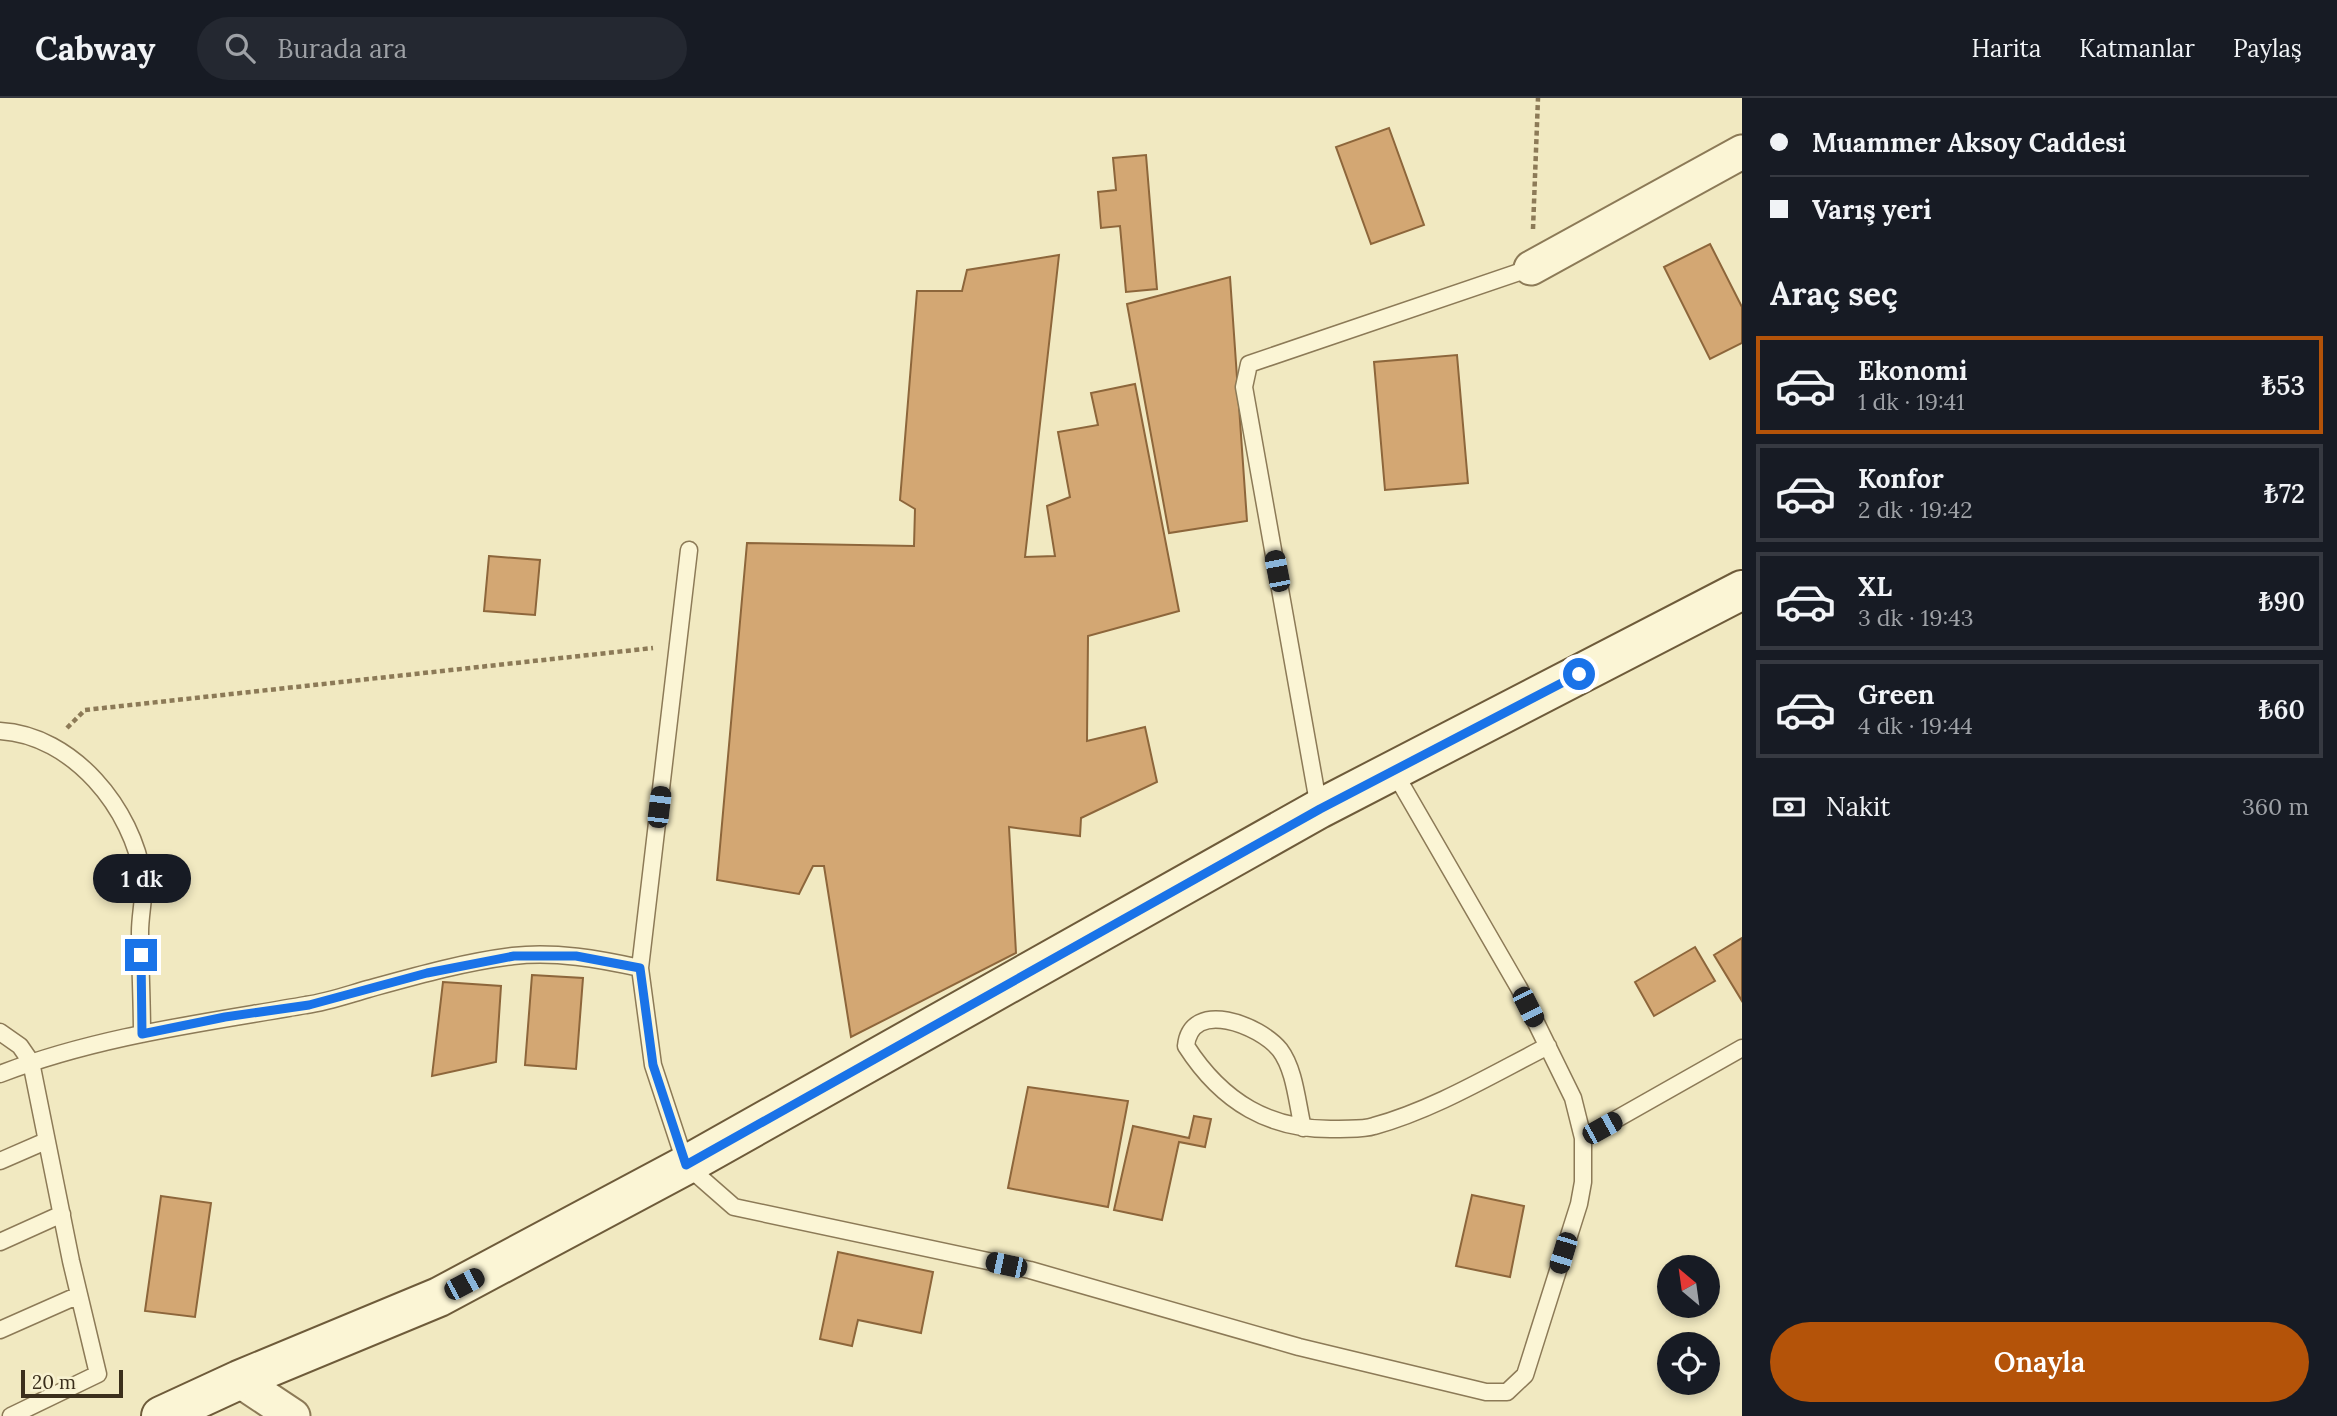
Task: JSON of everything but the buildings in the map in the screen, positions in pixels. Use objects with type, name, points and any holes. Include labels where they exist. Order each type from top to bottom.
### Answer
[{"type":"street","points":[[1531,268],[1742,152]]},
{"type":"street","points":[[161,1416],[239,1380],[439,1297],[686,1165],[1320,809],[1742,590]]},
{"type":"street","points":[[239,1380],[293,1416]]},
{"type":"lane","points":[[1320,809],[1244,387],[1248,364],[1531,268]]},
{"type":"lane","points":[[689,550],[640,968],[653,1065],[686,1165],[734,1207],[1030,1270],[1299,1347],[1486,1392],[1507,1392],[1525,1375],[1579,1204],[1583,1182],[1583,1138],[1573,1098],[1519,988],[1394,770]]},
{"type":"lane","points":[[0,731],[28,736],[72,757],[90,774],[120,813],[131,834],[139,856],[143,880],[144,905],[140,928],[142,1034]]},
{"type":"lane","points":[[0,1074],[31,1062],[142,1034],[225,1017],[309,1005],[427,973],[514,956],[576,956],[640,968]]},
{"type":"lane","points":[[1303,1128],[1288,1065],[1280,1050],[1268,1038],[1248,1027],[1227,1021],[1205,1019],[1192,1027],[1186,1046],[1210,1080],[1250,1110],[1275,1120],[1303,1128],[1310,1129],[1371,1128],[1424,1110],[1548,1046]]},
{"type":"lane","points":[[0,1032],[20,1046],[31,1062],[98,1374],[11,1416]]},
{"type":"lane","points":[[1583,1138],[1742,1048]]},
{"type":"lane","points":[[0,1161],[47,1141]]},
{"type":"lane","points":[[0,1242],[62,1214]]},
{"type":"lane","points":[[0,1331],[79,1294]]},
{"type":"path","points":[[1531,268],[1538,98]]},
{"type":"path","points":[[51,745],[85,710],[678,646]]},
{"type":"route","points":[[141,955],[142,1034],[225,1017],[309,1005],[427,973],[514,956],[576,956],[640,968],[653,1065],[686,1165],[1320,809],[1579,674]]}]
